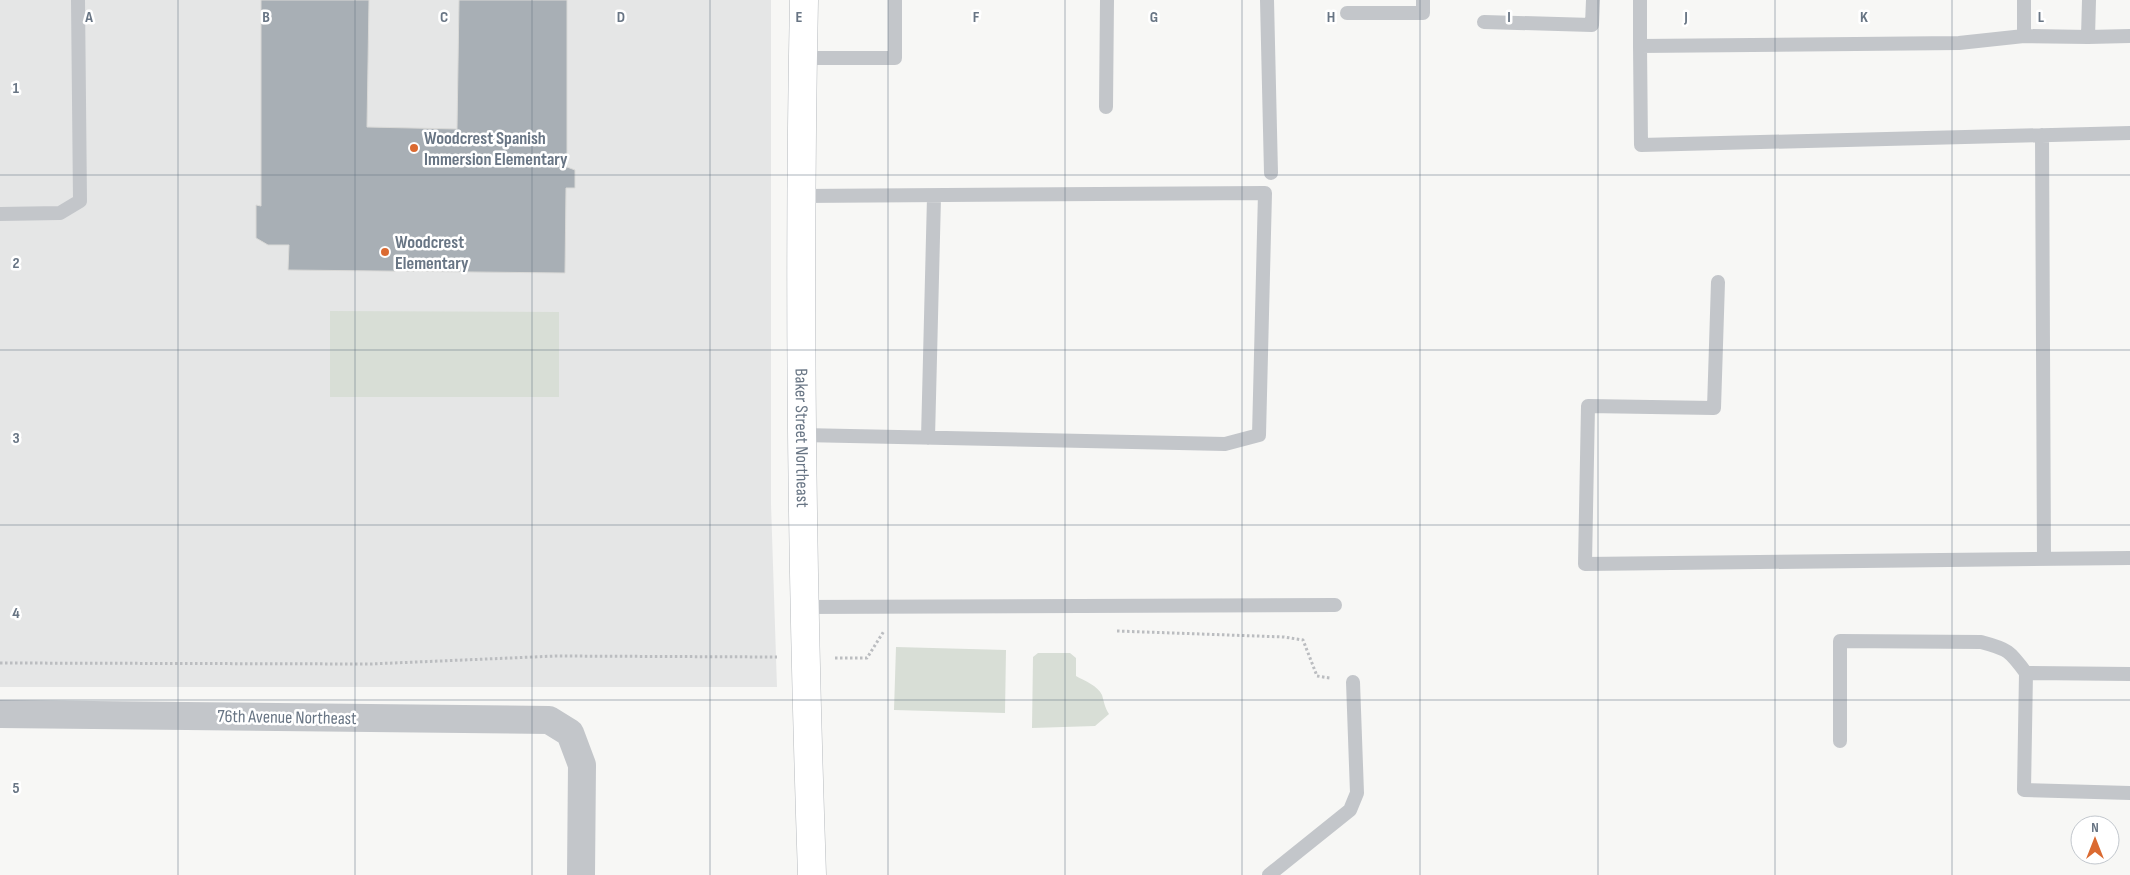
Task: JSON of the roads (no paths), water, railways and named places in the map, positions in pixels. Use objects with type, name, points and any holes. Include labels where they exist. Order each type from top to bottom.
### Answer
[{"type":"street","name":"Baker Street Northeast","points":[[804,0],[800,196],[802,435],[805,657],[812,875]]},
{"type":"street","name":"76th Avenue Northeast","points":[[0,714],[549,720],[570,732],[582,765],[581,875]]},
{"type":"lane","points":[[0,214],[60,213],[80,201],[78,0]]},
{"type":"lane","points":[[803,58],[895,58],[895,0]]},
{"type":"lane","points":[[1106,107],[1107,0]]},
{"type":"lane","points":[[1267,0],[1271,173]]},
{"type":"lane","points":[[1348,13],[1423,13],[1423,0]]},
{"type":"lane","points":[[1484,22],[1592,25],[1593,0]]},
{"type":"lane","points":[[1640,0],[1641,146],[2130,133]]},
{"type":"lane","points":[[2024,0],[2024,36]]},
{"type":"lane","points":[[2088,37],[2090,0]]},
{"type":"lane","points":[[1640,46],[1959,43],[2024,36],[2130,36]]},
{"type":"lane","points":[[2042,135],[2044,559]]},
{"type":"lane","points":[[800,196],[934,197],[1265,193],[1260,435],[1225,444],[802,435]]},
{"type":"lane","points":[[928,438],[934,197]]},
{"type":"lane","points":[[1718,282],[1714,408],[1588,406],[1585,564],[2130,558]]},
{"type":"lane","points":[[804,607],[1334,605]]},
{"type":"lane","points":[[1840,741],[1840,641],[1981,642],[2001,647],[2012,654],[2026,673],[2024,790],[2130,793]]},
{"type":"lane","points":[[2026,673],[2130,674]]},
{"type":"lane","points":[[1269,875],[1350,810],[1357,793],[1353,682]]},
{"type":"place","name":"Woodcrest Spanish Immersion Elementary","points":[[414,148]]},
{"type":"place","name":"Woodcrest Elementary","points":[[385,252]]}]
